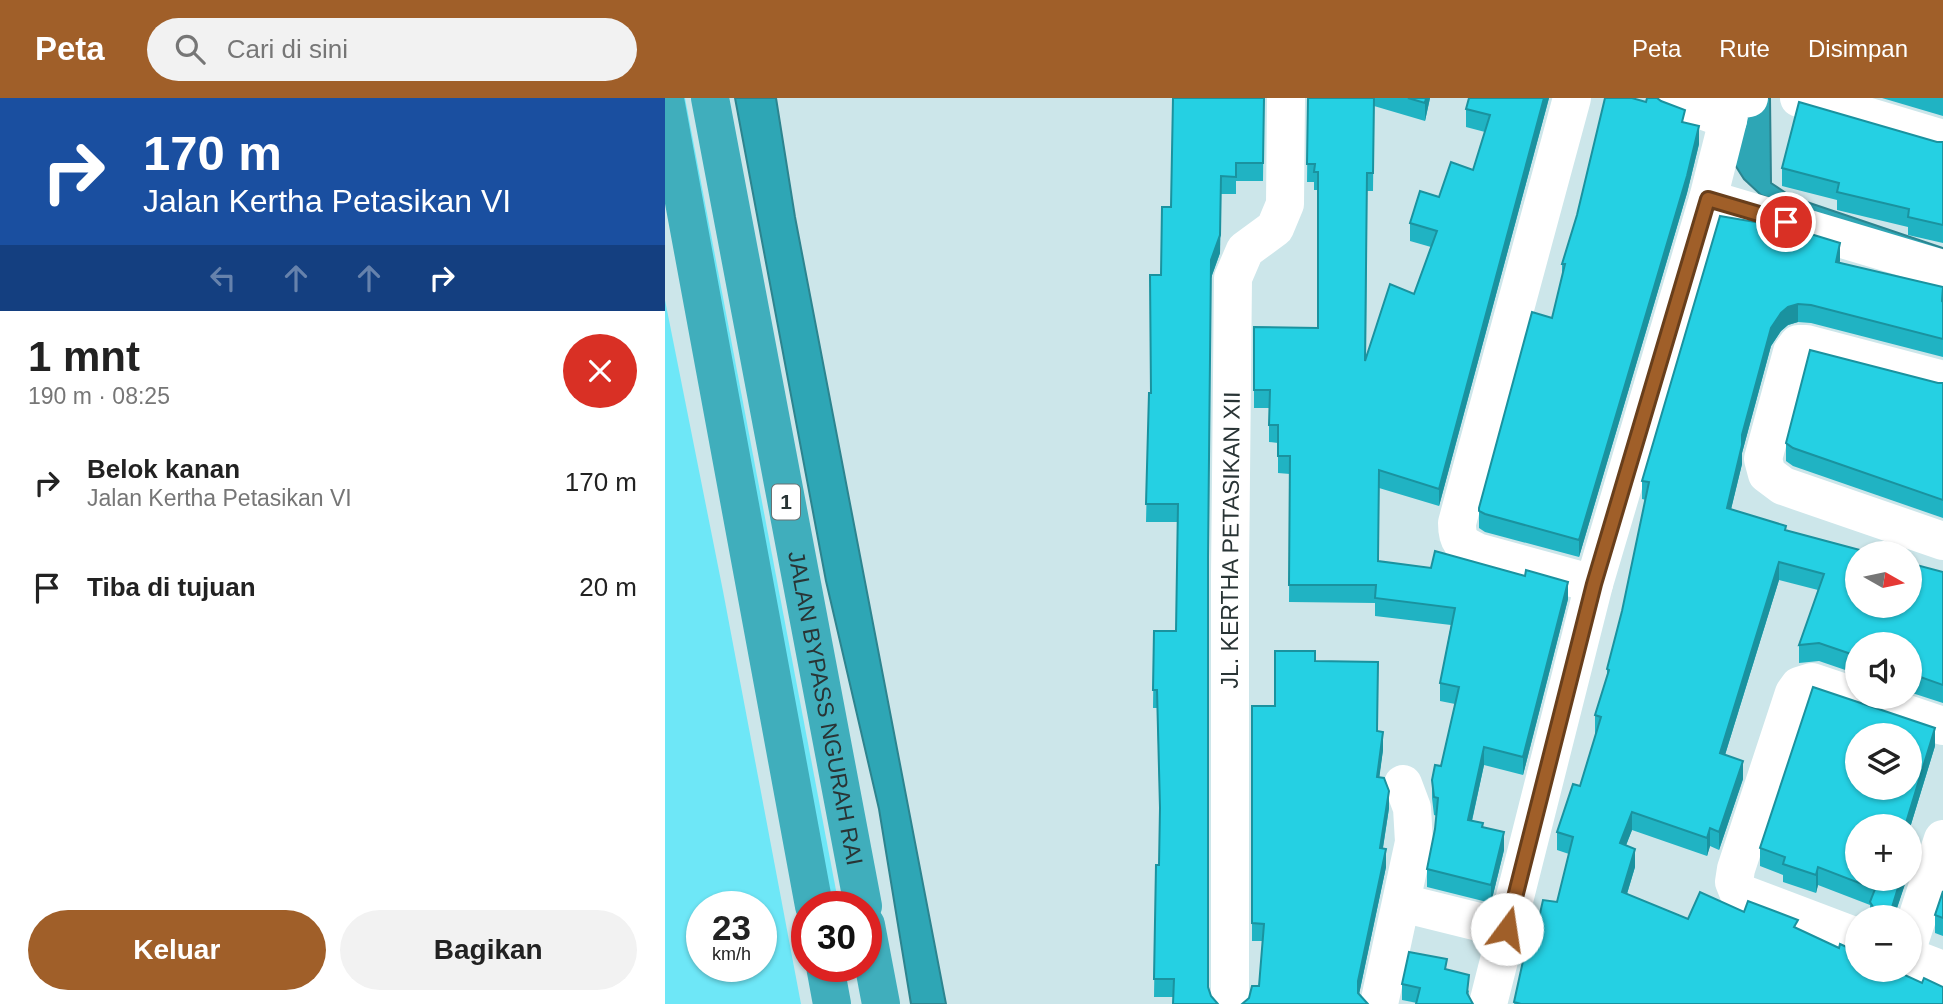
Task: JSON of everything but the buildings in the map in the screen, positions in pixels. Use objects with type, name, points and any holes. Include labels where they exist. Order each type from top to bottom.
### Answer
[{"type":"highway","name":"JALAN BYPASS NGURAH RAI","points":[[710,98],[860,891]]},
{"type":"highway","name":"JALAN BYPASS NGURAH RAI","points":[[665,99],[811,891]]},
{"type":"highway","points":[[828,982],[832,1004]]},
{"type":"highway","points":[[877,982],[881,1004]]},
{"type":"street","name":"JL. KERTHA PETASIKAN XII","points":[[1230,1004],[1233,278],[1245,250],[1275,228],[1285,204],[1286,98]]},
{"type":"street","points":[[1573,98],[1457,523],[1457,537],[1460,543],[1477,552],[1594,584]]},
{"type":"street","points":[[1488,1004],[1594,584],[1736,106],[1669,98]]},
{"type":"street","points":[[1799,98],[1908,113],[1943,139]]},
{"type":"street","points":[[1708,199],[1943,269]]},
{"type":"street","points":[[1943,380],[1798,344],[1792,352],[1763,459],[1767,474],[1783,486],[1943,541]]},
{"type":"street","points":[[1845,932],[1738,892],[1734,882],[1794,693],[1799,686],[1812,682],[1943,726]]},
{"type":"street","points":[[1379,1004],[1414,842],[1412,808],[1403,784]]},
{"type":"street","points":[[1921,905],[1943,839]]},
{"type":"street","points":[[1402,903],[1507,929]]},
{"type":"street","points":[[1922,962],[1943,970]]},
{"type":"shaded area","points":[[678,98],[685,98],[836,891],[829,891]]},
{"type":"shaded area","points":[[735,98],[776,98],[795,217],[946,1004],[911,1004],[879,809],[826,581]]},
{"type":"shaded area","points":[[1735,98],[1770,98],[1771,183],[1792,197],[1943,248],[1943,266],[1761,195],[1744,179],[1735,165]]},
{"type":"shaded area","points":[[665,300],[791,951],[791,982],[797,982],[801,1004],[665,1004]]},
{"type":"route","points":[[1507,929],[1594,584],[1708,199],[1786,222]]}]
